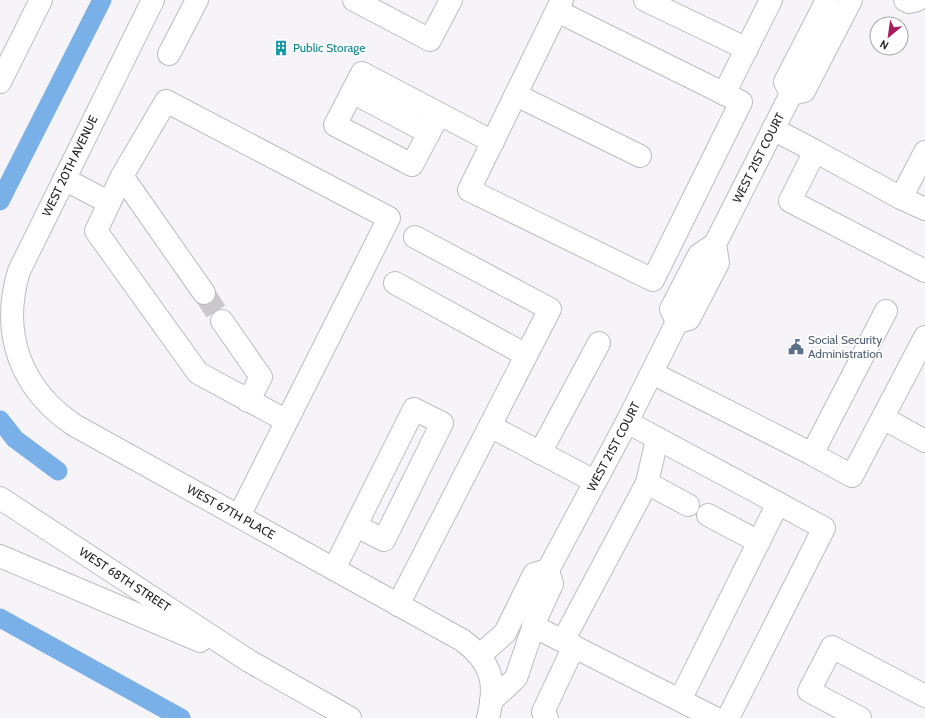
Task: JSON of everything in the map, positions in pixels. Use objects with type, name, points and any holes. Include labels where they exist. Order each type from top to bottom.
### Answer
[{"type":"main road","points":[[0,82],[41,0]]},
{"type":"main road","name":"WEST 20TH AVENUE","points":[[13,339],[11,314],[16,282],[25,258],[153,0]]},
{"type":"main road","points":[[169,54],[197,0]]},
{"type":"main road","points":[[354,0],[430,40],[451,0]]},
{"type":"main road","points":[[645,0],[746,49]]},
{"type":"main road","points":[[724,94],[771,0]]},
{"type":"main road","points":[[827,0],[785,82],[791,94],[804,91],[851,0]]},
{"type":"main road","points":[[905,0],[909,2],[916,0]]},
{"type":"main road","points":[[560,6],[724,94],[741,102],[653,280],[469,190],[560,6]]},
{"type":"main road","points":[[439,114],[412,166],[335,125],[362,73],[493,142]]},
{"type":"main road","points":[[352,92],[429,133]]},
{"type":"main road","name":"WEST 21ST COURT","points":[[548,570],[677,322],[671,309],[699,254],[715,244],[791,94]]},
{"type":"main road","points":[[516,95],[640,156]]},
{"type":"main road","points":[[239,516],[287,421],[389,218],[166,101],[108,202],[96,231],[198,373],[287,421]]},
{"type":"main road","points":[[773,129],[900,198],[925,209]]},
{"type":"main road","points":[[815,151],[790,201],[925,271]]},
{"type":"main road","points":[[900,198],[925,152]]},
{"type":"main road","points":[[122,176],[204,294]]},
{"type":"main road","points":[[64,179],[108,202]]},
{"type":"main road","points":[[398,605],[550,310],[415,237]]},
{"type":"main road","points":[[395,283],[526,355]]},
{"type":"main road","points":[[812,454],[886,311]]},
{"type":"main road","points":[[222,321],[261,377],[248,401]]},
{"type":"main road","points":[[652,372],[852,476],[925,338]]},
{"type":"main road","name":"WEST 67TH PLACE","points":[[13,339],[19,360],[28,378],[39,394],[53,409],[89,434],[462,640],[480,655]]},
{"type":"main road","points":[[540,453],[599,343]]},
{"type":"main road","points":[[334,569],[414,409],[442,423],[384,540],[356,526]]},
{"type":"main road","points":[[883,418],[925,441]]},
{"type":"main road","points":[[533,626],[714,717],[824,528],[626,422]]},
{"type":"main road","points":[[490,426],[594,481]]},
{"type":"main road","points":[[547,718],[543,712],[569,643],[647,483],[657,439]]},
{"type":"main road","points":[[647,483],[688,505]]},
{"type":"main road","name":"WEST 68TH STREET","points":[[0,498],[249,661],[350,718]]},
{"type":"main road","points":[[680,700],[778,503]]},
{"type":"main road","points":[[708,515],[759,542]]},
{"type":"main road","name":"WEST 68TH STREET","points":[[0,556],[249,661]]},
{"type":"main road","points":[[548,570],[552,584],[533,626],[516,678],[489,709],[493,687],[492,676],[480,655],[505,633],[534,574],[548,570]]},
{"type":"main road","points":[[860,718],[809,691],[832,648],[925,696]]},
{"type":"waterway","points":[[0,201],[102,0]]},
{"type":"waterway","points":[[0,420],[15,439],[58,471]]},
{"type":"waterway","points":[[0,618],[181,718]]},
{"type":"tunnel","points":[[204,293],[222,321]]},
{"type":"place","name":"Public Storage","points":[[281,48]]},
{"type":"place","name":"Social Security Administration","points":[[796,347]]}]
